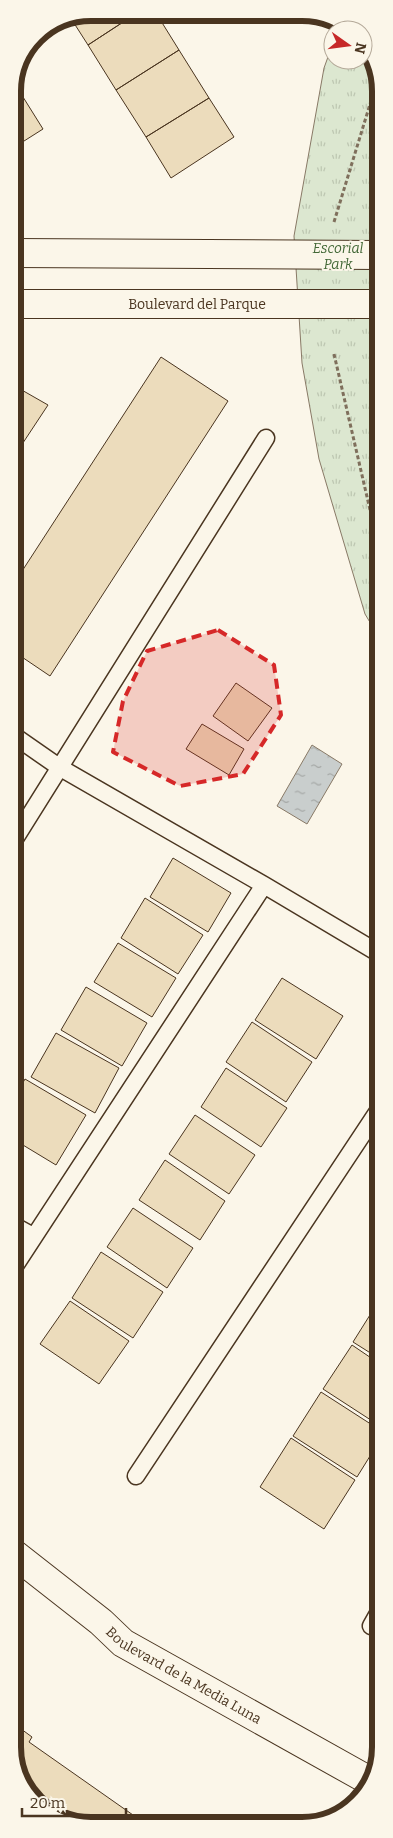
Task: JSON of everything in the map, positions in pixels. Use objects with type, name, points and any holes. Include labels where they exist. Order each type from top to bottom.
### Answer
[{"type":"street","points":[[21,253],[372,255]]},
{"type":"street","name":"Boulevard del Parque","points":[[21,304],[372,304]]},
{"type":"street","name":"Boulevard de la Media Luna","points":[[21,1559],[101,1622],[123,1643],[365,1778]]},
{"type":"lane","points":[[21,829],[266,438]]},
{"type":"lane","points":[[21,741],[60,768],[372,949]]},
{"type":"lane","points":[[21,1256],[264,885]]},
{"type":"lane","points":[[136,1476],[372,1120]]},
{"type":"lane","points":[[21,1229],[34,1236]]},
{"type":"path","points":[[329,255],[335,214],[372,97]]},
{"type":"path","points":[[334,354],[372,518]]},
{"type":"highlighted area","points":[[218,630],[274,665],[281,715],[243,774],[180,786],[113,752],[123,701],[147,651]]},
{"type":"green space","name":"Escorial Park","points":[[324,70],[368,70],[372,91],[372,626],[365,614],[319,459],[302,363],[294,236]]},
{"type":"water","points":[[312,745],[342,764],[307,824],[277,806]]},
{"type":"building","points":[[91,21],[125,21],[88,45],[74,24]]},
{"type":"building","points":[[125,21],[161,21],[179,50],[116,90],[88,45]]},
{"type":"building","points":[[179,50],[209,98],[146,137],[116,90]]},
{"type":"building","points":[[21,94],[43,129],[21,143]]},
{"type":"building","points":[[209,98],[234,137],[171,178],[146,137]]},
{"type":"building","points":[[161,357],[228,401],[50,676],[21,656],[21,573]]},
{"type":"building","points":[[21,390],[48,405],[21,446]]},
{"type":"building","points":[[236,683],[272,708],[248,741],[213,716]]},
{"type":"building","points":[[202,724],[244,749],[229,775],[186,749]]},
{"type":"building","points":[[173,858],[231,893],[208,932],[150,897]]},
{"type":"building","points":[[145,898],[203,935],[178,974],[121,938]]},
{"type":"building","points":[[118,943],[176,978],[152,1017],[94,982]]},
{"type":"building","points":[[282,978],[343,1016],[316,1059],[255,1020]]},
{"type":"building","points":[[86,987],[147,1023],[122,1066],[61,1030]]},
{"type":"building","points":[[252,1022],[312,1062],[286,1102],[226,1062]]},
{"type":"building","points":[[56,1033],[119,1068],[95,1113],[31,1077]]},
{"type":"building","points":[[226,1068],[287,1108],[261,1147],[201,1107]]},
{"type":"building","points":[[25,1079],[86,1115],[56,1165],[21,1144],[21,1086]]},
{"type":"building","points":[[195,1115],[255,1155],[229,1194],[169,1154]]},
{"type":"building","points":[[165,1160],[225,1201],[200,1240],[139,1200]]},
{"type":"building","points":[[133,1208],[193,1248],[167,1288],[107,1247]]},
{"type":"building","points":[[101,1252],[163,1292],[133,1338],[72,1298]]},
{"type":"building","points":[[70,1301],[129,1341],[99,1384],[40,1344]]},
{"type":"building","points":[[372,1312],[372,1354],[353,1342]]},
{"type":"building","points":[[352,1345],[372,1359],[372,1421],[323,1389]]},
{"type":"building","points":[[321,1392],[372,1425],[372,1453],[357,1477],[293,1436]]},
{"type":"building","points":[[291,1438],[355,1480],[324,1529],[260,1487]]},
{"type":"building","points":[[21,1729],[32,1737],[29,1742],[133,1815],[132,1817],[91,1817],[69,1813],[52,1805],[33,1786],[28,1778],[22,1756]]}]
